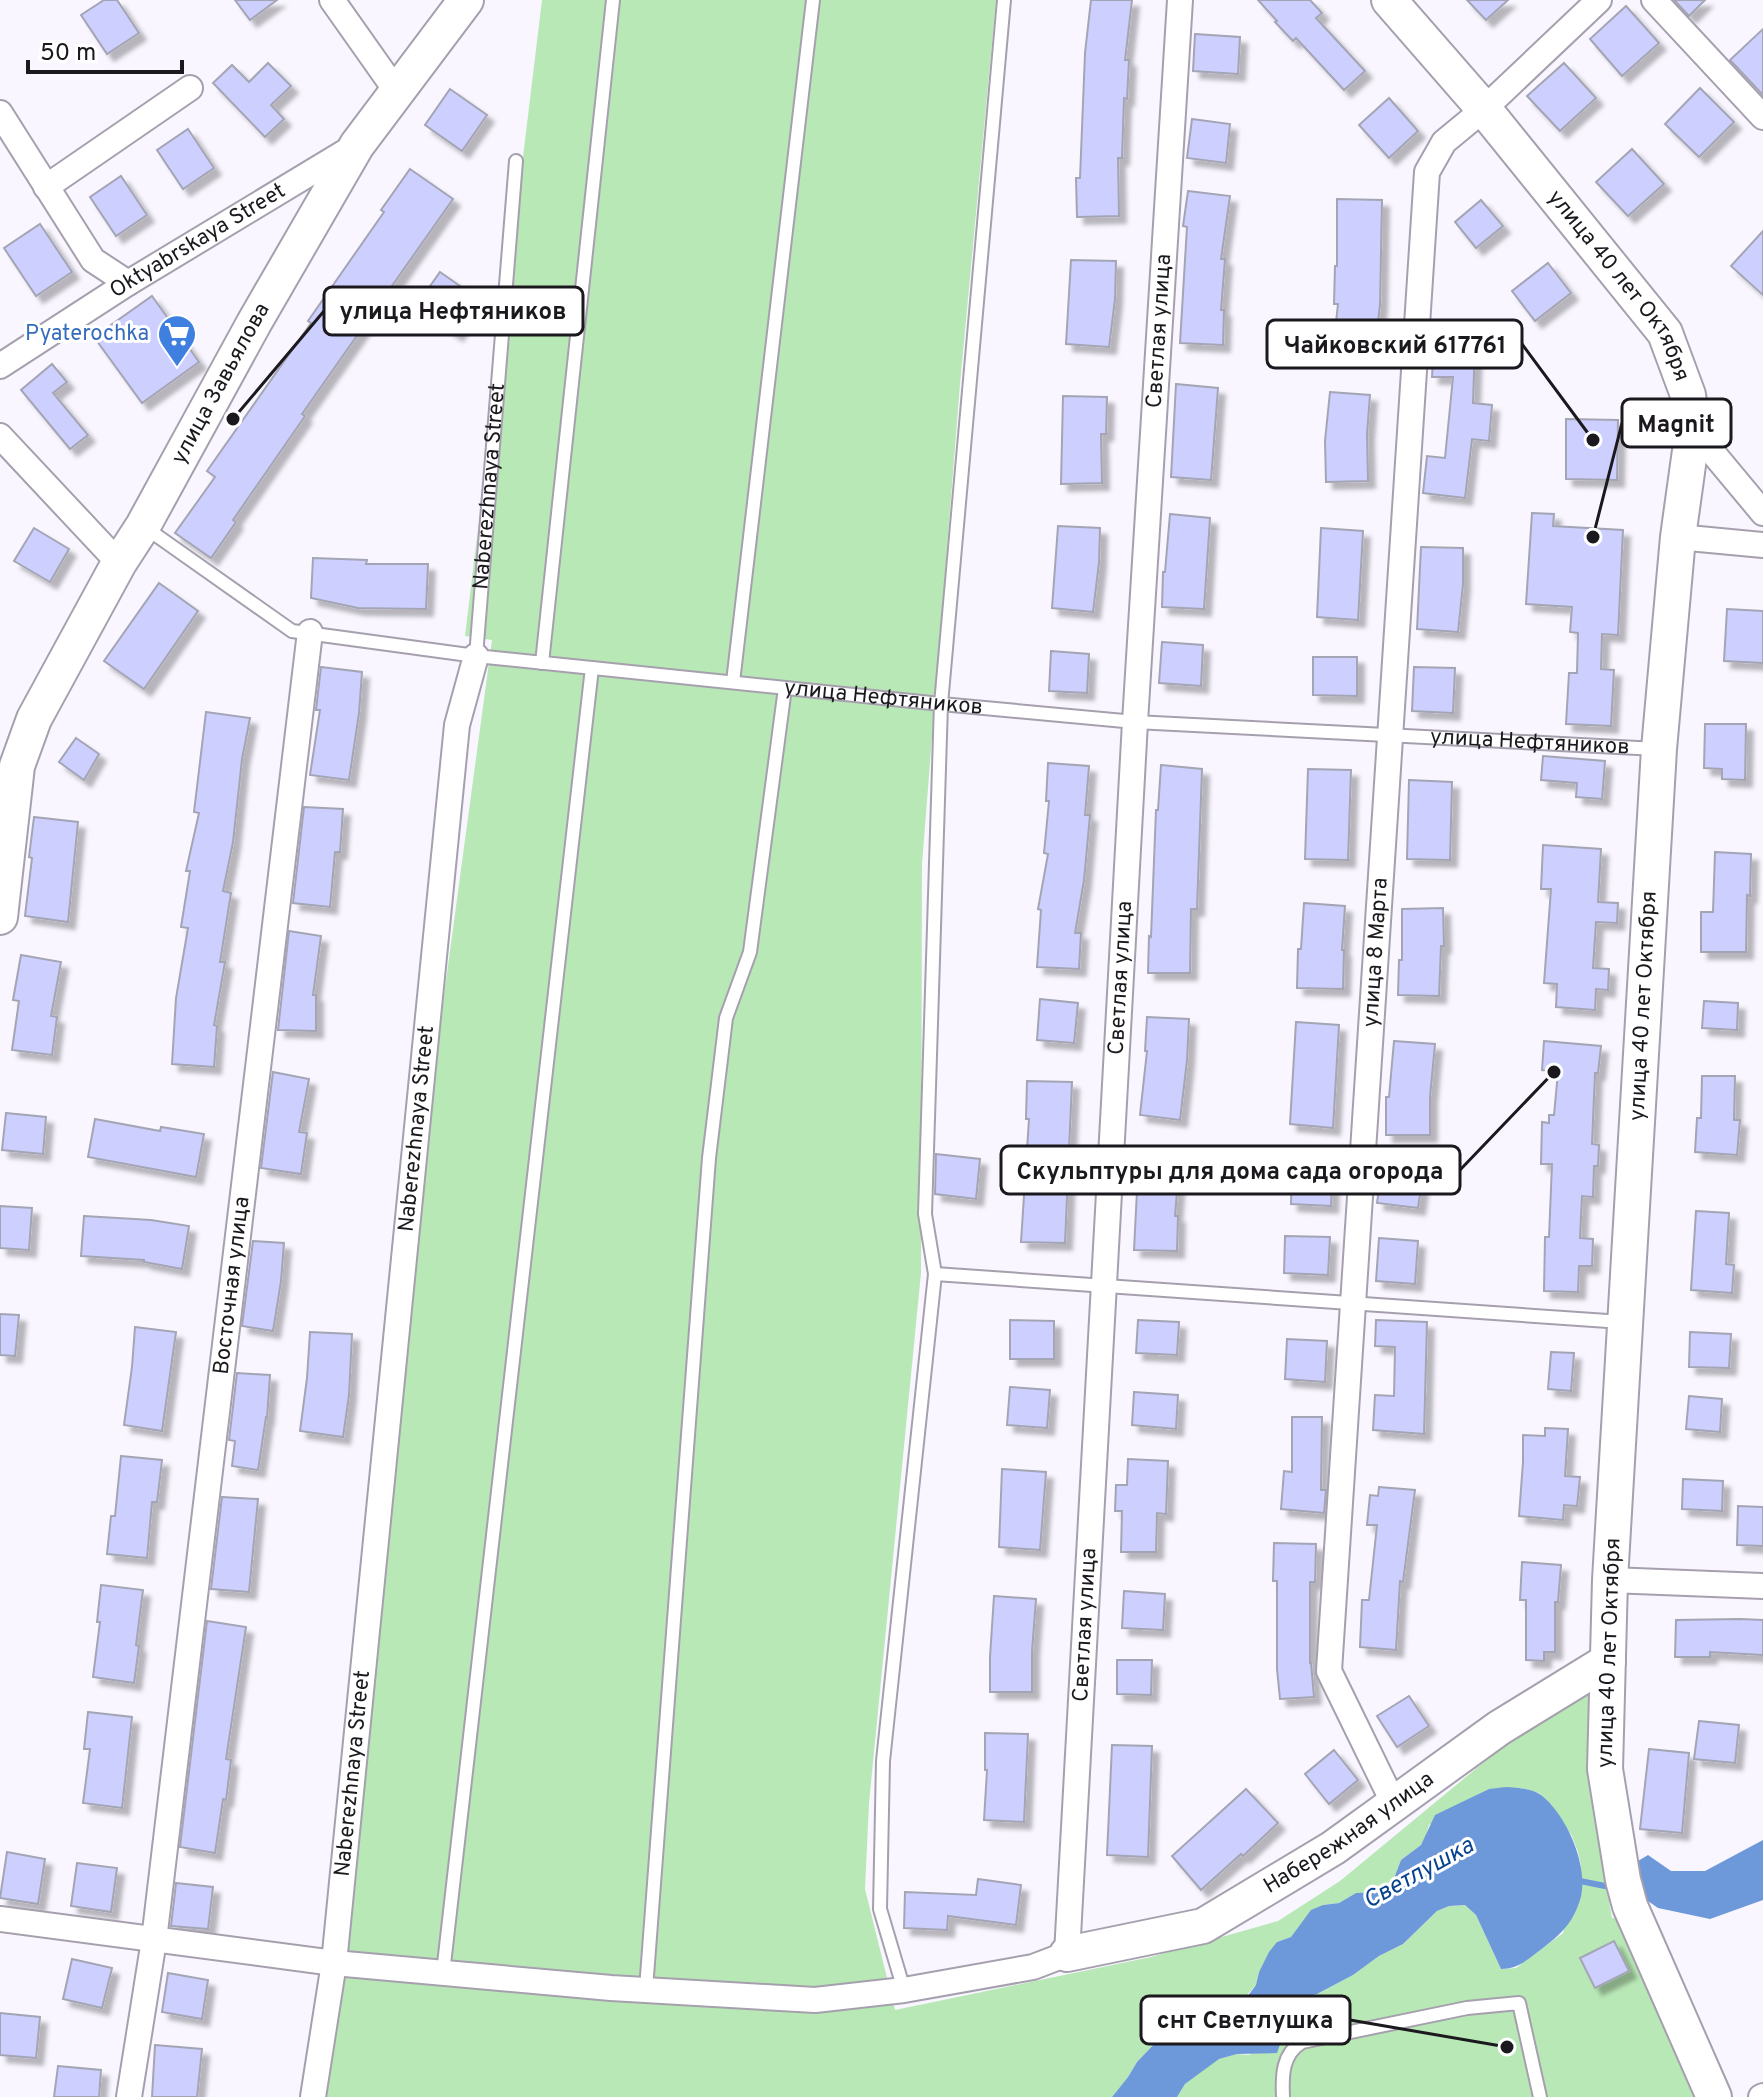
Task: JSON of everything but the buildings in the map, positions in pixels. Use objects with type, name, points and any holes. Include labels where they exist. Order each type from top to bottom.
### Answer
[{"type":"main road","name":"улица Завьялова","points":[[0,917],[9,772],[34,719],[254,323],[357,145],[466,0]]},
{"type":"main road","name":"улица 40 лет Октября","points":[[1389,0],[1484,109],[1665,333],[1688,395],[1693,429],[1678,537],[1659,749],[1610,1580],[1605,1769],[1626,1893],[1714,2097]]},
{"type":"main road","name":"Набережная улица","points":[[1067,1954],[1203,1926],[1333,1848],[1499,1728],[1608,1661]]},
{"type":"street","points":[[332,0],[397,92]]},
{"type":"street","name":"Светлая улица","points":[[1067,1954],[1135,722],[1180,0]]},
{"type":"street","name":"улица 8 Марта","points":[[1394,1804],[1329,1671],[1427,172],[1444,142],[1484,109],[1599,0]]},
{"type":"street","points":[[1654,0],[1763,117]]},
{"type":"street","points":[[46,187],[190,88]]},
{"type":"street","points":[[0,113],[93,260],[128,283]]},
{"type":"street","name":"Oktyabrskaya Street","points":[[0,366],[128,283],[357,145]]},
{"type":"street","points":[[1693,429],[1763,513]]},
{"type":"street","points":[[0,436],[119,563]]},
{"type":"street","points":[[1678,537],[1763,545]]},
{"type":"street","name":"Восточная улица","points":[[129,2097],[154,1940],[310,632]]},
{"type":"street","name":"Naberezhnaya Street","points":[[313,2097],[334,1963],[457,725],[476,656]]},
{"type":"street","points":[[1610,1580],[1763,1586]]},
{"type":"street","points":[[0,1919],[334,1963],[596,1987],[815,2000],[904,1990],[1033,1967],[1067,1954]]},
{"type":"lane","points":[[542,663],[613,0]]},
{"type":"lane","points":[[733,682],[813,0]]},
{"type":"lane","points":[[904,1990],[880,1909],[883,1761],[935,1274],[925,1214],[941,704],[1004,0]]},
{"type":"lane","name":"Naberezhnaya Street","points":[[476,656],[516,161]]},
{"type":"lane","name":"улица Нефтяников","points":[[143,526],[292,631],[476,656],[1135,722],[1659,749]]},
{"type":"lane","points":[[443,1973],[592,668]]},
{"type":"lane","points":[[646,1989],[709,1158],[726,1018],[750,952],[785,688]]},
{"type":"lane","points":[[935,1274],[1625,1322]]},
{"type":"lane","points":[[1283,2097],[1281,2072],[1293,2047],[1302,2042],[1467,2008],[1519,2003],[1540,2097]]},
{"type":"green space","points":[[542,0],[996,0],[960,384],[922,864],[921,1273],[869,1803],[865,1889],[895,2010],[1151,1957],[1278,1921],[1340,1881],[1541,1715],[1591,1685],[1587,1774],[1612,1918],[1619,1917],[1713,2097],[1177,2097],[1185,2084],[1218,2059],[1237,2054],[1249,2055],[1284,2033],[1275,2015],[1278,2004],[1317,1994],[1353,1975],[1379,1956],[1403,1944],[1437,1911],[1465,1905],[1476,1915],[1501,1969],[1516,1968],[1563,1933],[1581,1865],[1578,1852],[1572,1836],[1551,1805],[1539,1793],[1522,1788],[1489,1789],[1429,1825],[1421,1845],[1401,1860],[1391,1886],[1384,1893],[1356,1893],[1339,1903],[1323,1905],[1291,1937],[1277,1942],[1259,1972],[1256,1985],[1236,2007],[1224,2012],[1205,2009],[1191,2011],[1179,2018],[1137,2062],[1112,2097],[324,2097],[413,1225],[492,640],[465,636]]},
{"type":"water","points":[[1506,1787],[1533,1791],[1551,1804],[1567,1829],[1579,1858],[1582,1887],[1577,1909],[1564,1929],[1546,1946],[1521,1964],[1501,1969],[1476,1915],[1465,1905],[1449,1906],[1437,1911],[1403,1944],[1379,1956],[1353,1975],[1317,1994],[1278,2004],[1275,2015],[1284,2033],[1277,2053],[1237,2054],[1219,2059],[1185,2084],[1177,2097],[1112,2097],[1137,2062],[1179,2018],[1191,2011],[1205,2009],[1224,2012],[1247,1997],[1256,1985],[1269,1952],[1277,1942],[1291,1937],[1311,1910],[1339,1903],[1356,1893],[1384,1892],[1391,1886],[1401,1860],[1421,1845],[1435,1815],[1489,1789]]},
{"type":"water","points":[[1763,1840],[1763,1900],[1710,1919],[1658,1908],[1635,1892],[1633,1882],[1638,1861],[1648,1855],[1671,1871],[1705,1871]]},
{"type":"waterway","name":"Светлушка","points":[[1575,1880],[1615,1888]]},
{"type":"place","name":"Pyaterochka","points":[[177,368]]},
{"type":"place","name":"улица Нефтяников","points":[[233,419]]},
{"type":"place","name":"Чайковский 617761","points":[[1593,440]]},
{"type":"place","name":"Magnit","points":[[1593,537]]},
{"type":"place","name":"Скульптуры для дома сада огорода","points":[[1554,1072]]},
{"type":"place","name":"снт Светлушка","points":[[1507,2047]]}]
